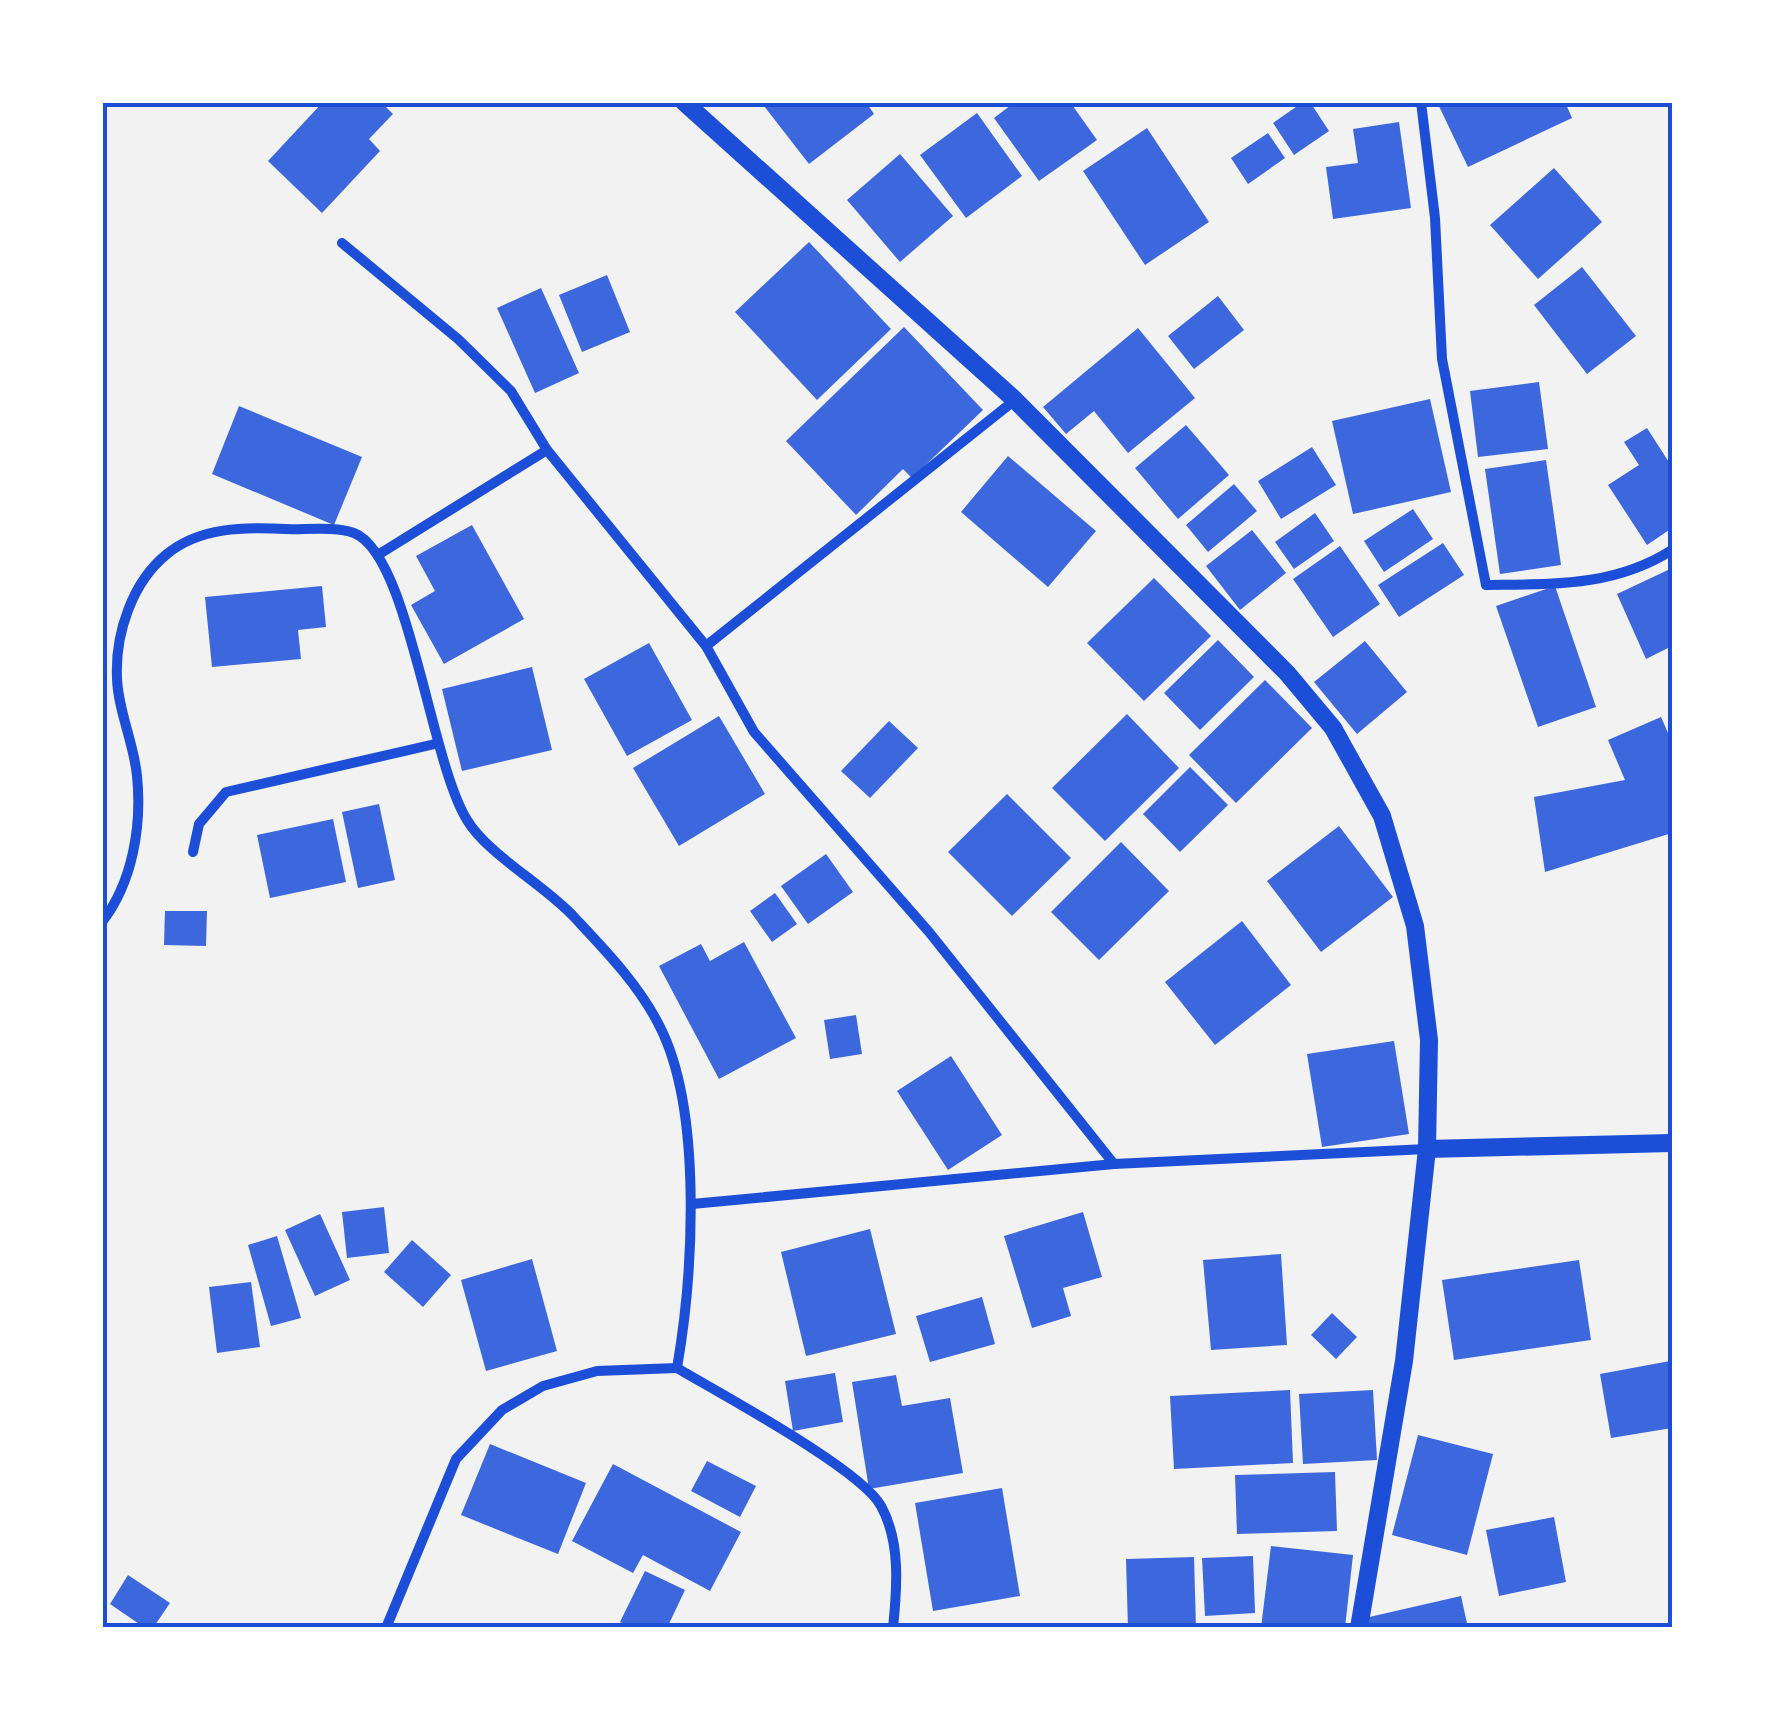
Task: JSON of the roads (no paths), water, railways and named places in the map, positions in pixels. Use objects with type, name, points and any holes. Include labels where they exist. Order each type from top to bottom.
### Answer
[{"type":"street","points":[[684,102],[1015,400],[1287,674],[1333,728],[1382,816],[1415,926],[1429,1040],[1427,1149],[1404,1361],[1359,1628]]},
{"type":"street","points":[[1421,102],[1435,218],[1442,360],[1486,584],[1585,584],[1646,567],[1672,550]]},
{"type":"street","points":[[342,243],[458,338],[511,392],[548,450],[706,646],[754,732],[929,932],[1114,1164]]},
{"type":"street","points":[[706,646],[1015,400]]},
{"type":"street","points":[[380,554],[548,450]]},
{"type":"street","points":[[102,922],[129,868],[138,823],[137,774],[116,679],[122,632],[134,594],[168,553],[217,529],[354,532],[380,554],[408,628],[435,744],[468,822],[572,915],[620,967],[660,1027],[676,1076],[692,1204],[690,1285],[677,1368]]},
{"type":"street","points":[[192,852],[200,824],[226,792],[435,744]]},
{"type":"street","points":[[692,1204],[1114,1164],[1427,1149],[1672,1143]]},
{"type":"street","points":[[386,1628],[456,1459],[502,1410],[543,1386],[597,1372],[677,1368],[828,1460],[881,1505],[898,1573],[894,1628]]}]
